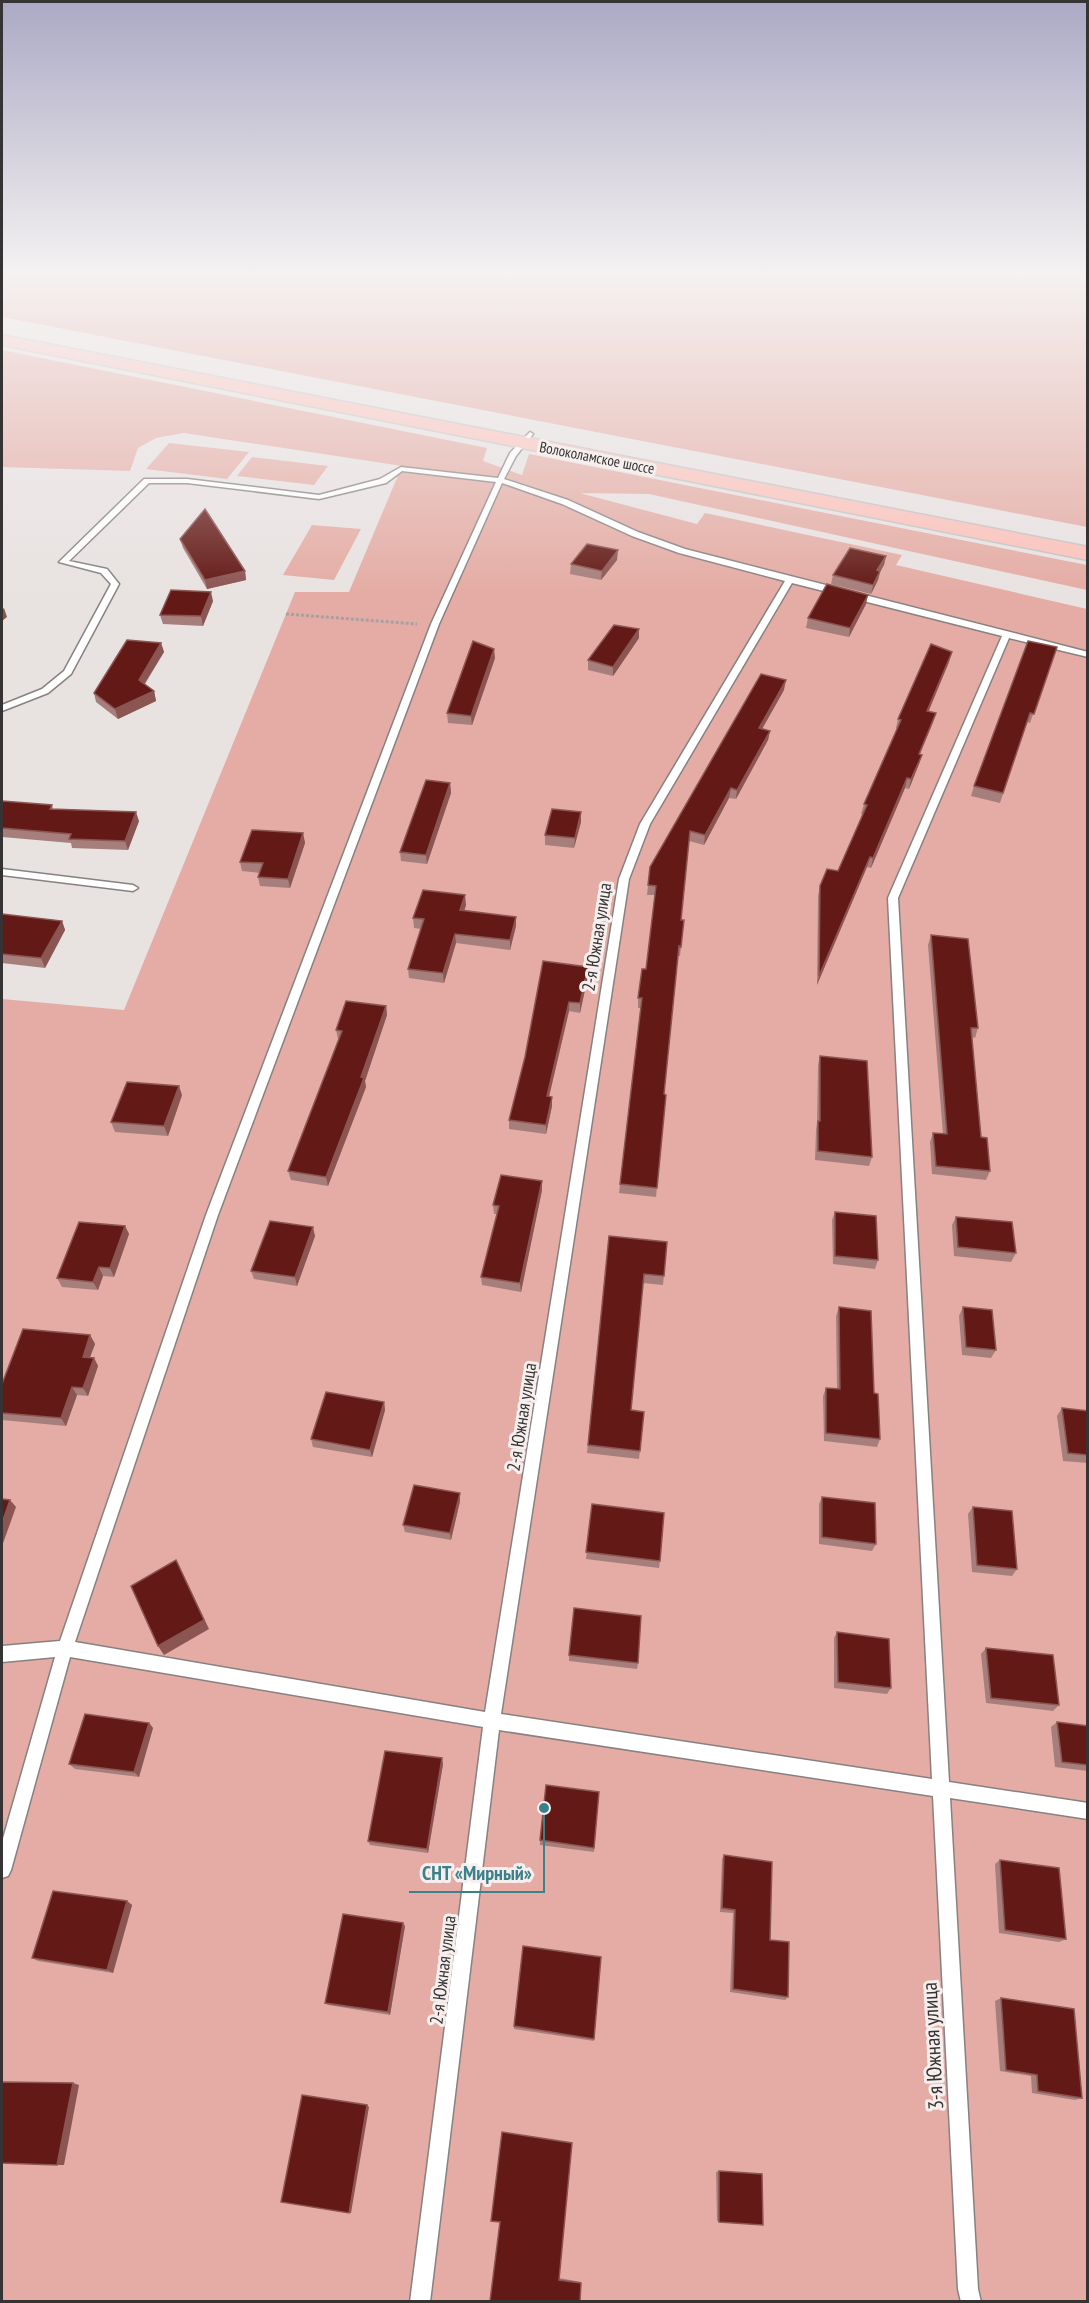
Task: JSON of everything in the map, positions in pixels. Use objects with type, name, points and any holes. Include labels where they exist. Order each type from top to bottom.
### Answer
[{"type":"main road","name":"Волоколамское шоссе","points":[[211,379],[1088,543]]},
{"type":"main road","name":"Волоколамское шоссе","points":[[240,379],[1088,554]]},
{"type":"lane","points":[[2,1870],[65,1648],[212,1215],[435,624],[475,529],[500,480],[526,439]]},
{"type":"lane","points":[[2,708],[45,692],[68,672],[115,584],[104,571],[63,562],[147,481],[188,481],[319,497],[383,481],[401,469],[500,480],[556,498],[635,534],[682,551],[1006,636],[1088,655]]},
{"type":"lane","name":"2-я Южная улица","points":[[420,2301],[492,1721],[624,879],[645,824],[790,580]]},
{"type":"lane","name":"3-я Южная улица","points":[[971,2301],[968,2289],[893,898],[1006,636]]},
{"type":"lane","points":[[2,872],[134,888]]},
{"type":"lane","points":[[2,1654],[65,1648],[492,1721],[1088,1811]]},
{"type":"path","points":[[286,614],[435,624]]},
{"type":"shaded area","points":[[2,379],[148,379],[487,448],[483,461],[522,475],[529,454],[1087,565],[1087,590],[649,494],[579,493],[697,524],[705,513],[902,555],[896,565],[1087,609],[1087,2301],[2,2301],[2,999],[124,1010],[295,592],[349,592],[402,466],[184,433],[156,438],[138,448],[130,471],[2,467]]},
{"type":"shaded area","points":[[325,379],[1087,379],[1087,527]]},
{"type":"shaded area","points":[[169,443],[249,452],[227,479],[146,469]]},
{"type":"shaded area","points":[[252,457],[328,466],[314,485],[237,476]]},
{"type":"shaded area","points":[[312,525],[361,529],[334,580],[283,575]]},
{"type":"building","points":[[205,509],[245,571],[205,580],[180,539]]},
{"type":"building","points":[[587,544],[618,550],[602,571],[571,564]]},
{"type":"building","points":[[850,548],[886,556],[877,570],[880,571],[873,585],[833,575]]},
{"type":"building","points":[[827,584],[868,595],[850,628],[808,618]]},
{"type":"building","points":[[171,590],[211,592],[201,616],[160,615]]},
{"type":"building","points":[[614,625],[639,629],[613,667],[588,660]]},
{"type":"building","points":[[127,640],[161,643],[139,680],[154,691],[115,709],[94,693]]},
{"type":"building","points":[[473,641],[494,649],[471,716],[447,713]]},
{"type":"building","points":[[1028,641],[1057,647],[1034,714],[1030,713],[1003,793],[974,786]]},
{"type":"building","points":[[931,644],[952,652],[927,711],[936,713],[919,754],[922,755],[911,779],[907,778],[873,858],[870,857],[819,976],[820,886],[827,869],[838,871],[867,805],[864,804],[901,720],[898,719]]},
{"type":"building","points":[[761,674],[786,680],[759,728],[770,731],[737,790],[731,788],[705,835],[690,831],[681,920],[684,920],[681,947],[679,946],[664,1094],[666,1095],[657,1188],[620,1184],[642,998],[638,998],[642,969],[646,969],[656,886],[648,885],[650,867]]},
{"type":"building","points":[[426,780],[450,783],[426,855],[400,852]]},
{"type":"building","points":[[2,801],[52,805],[50,809],[136,812],[125,841],[69,839],[71,834],[2,828]]},
{"type":"building","points":[[552,809],[581,812],[575,838],[545,835]]},
{"type":"building","points":[[252,830],[303,833],[288,879],[258,877],[263,863],[240,862]]},
{"type":"building","points":[[423,890],[465,895],[460,910],[516,917],[510,940],[455,934],[443,973],[408,969],[424,919],[413,918]]},
{"type":"building","points":[[2,914],[62,921],[41,958],[2,954]]},
{"type":"building","points":[[931,935],[968,939],[978,1028],[971,1028],[981,1137],[987,1138],[990,1171],[936,1166],[933,1133],[947,1134]]},
{"type":"building","points":[[543,961],[588,967],[580,1003],[569,1002],[547,1096],[552,1097],[546,1125],[509,1120],[525,1057]]},
{"type":"building","points":[[346,1001],[386,1006],[361,1077],[364,1078],[326,1177],[288,1171],[342,1031],[336,1030]]},
{"type":"building","points":[[820,1056],[867,1061],[872,1157],[818,1151]]},
{"type":"building","points":[[127,1082],[179,1086],[164,1126],[111,1122]]},
{"type":"building","points":[[501,1175],[542,1181],[520,1283],[481,1277],[499,1206],[493,1205]]},
{"type":"building","points":[[835,1212],[876,1216],[878,1260],[835,1256]]},
{"type":"building","points":[[956,1217],[1012,1222],[1016,1253],[958,1247]]},
{"type":"building","points":[[270,1221],[313,1227],[295,1277],[251,1271]]},
{"type":"building","points":[[79,1222],[125,1226],[110,1268],[99,1267],[93,1282],[57,1278]]},
{"type":"building","points":[[609,1236],[667,1242],[664,1276],[644,1274],[631,1410],[644,1412],[640,1451],[588,1445]]},
{"type":"building","points":[[839,1307],[871,1311],[874,1393],[878,1394],[880,1439],[826,1433],[826,1388],[840,1389]]},
{"type":"building","points":[[963,1307],[992,1310],[996,1350],[966,1347]]},
{"type":"building","points":[[23,1329],[90,1335],[83,1357],[94,1358],[83,1388],[72,1387],[61,1418],[2,1413],[2,1384]]},
{"type":"building","points":[[326,1392],[384,1402],[370,1450],[311,1439]]},
{"type":"building","points":[[1062,1408],[1088,1411],[1088,1455],[1068,1453]]},
{"type":"building","points":[[414,1485],[460,1493],[450,1533],[403,1525]]},
{"type":"building","points":[[822,1497],[875,1503],[876,1544],[822,1537]]},
{"type":"building","points":[[2,1499],[10,1500],[2,1523]]},
{"type":"building","points":[[592,1504],[664,1513],[660,1561],[586,1552]]},
{"type":"building","points":[[973,1507],[1012,1511],[1017,1569],[977,1565]]},
{"type":"building","points":[[176,1560],[204,1620],[158,1646],[131,1586]]},
{"type":"building","points":[[574,1608],[641,1616],[638,1663],[569,1655]]},
{"type":"building","points":[[837,1632],[889,1639],[891,1688],[838,1682]]},
{"type":"building","points":[[986,1648],[1053,1655],[1059,1705],[991,1698]]},
{"type":"building","points":[[85,1714],[149,1723],[134,1772],[69,1764]]},
{"type":"building","points":[[1057,1722],[1088,1726],[1088,1765],[1062,1762]]},
{"type":"building","points":[[385,1751],[442,1758],[427,1849],[368,1841]]},
{"type":"building","points":[[546,1785],[599,1792],[594,1848],[540,1840]]},
{"type":"building","points":[[724,1855],[772,1862],[770,1940],[789,1942],[788,1997],[733,1989],[735,1910],[722,1908]]},
{"type":"building","points":[[1000,1860],[1059,1868],[1066,1939],[1005,1930]]},
{"type":"building","points":[[53,1891],[127,1901],[107,1970],[32,1958]]},
{"type":"building","points":[[343,1914],[403,1923],[388,2012],[325,2003]]},
{"type":"building","points":[[523,1946],[601,1957],[594,2039],[514,2026]]},
{"type":"building","points":[[1001,1998],[1074,2009],[1082,2098],[1038,2091],[1037,2075],[1006,2070]]},
{"type":"building","points":[[2,2082],[73,2083],[57,2165],[2,2163]]},
{"type":"building","points":[[302,2095],[367,2105],[349,2213],[281,2202]]},
{"type":"building","points":[[502,2132],[572,2143],[559,2280],[581,2283],[580,2301],[490,2301],[500,2222],[491,2221]]},
{"type":"building","points":[[719,2171],[762,2174],[763,2225],[719,2222]]},
{"type":"place","name":"СНТ «Мирный»","points":[[544,1808]]}]
